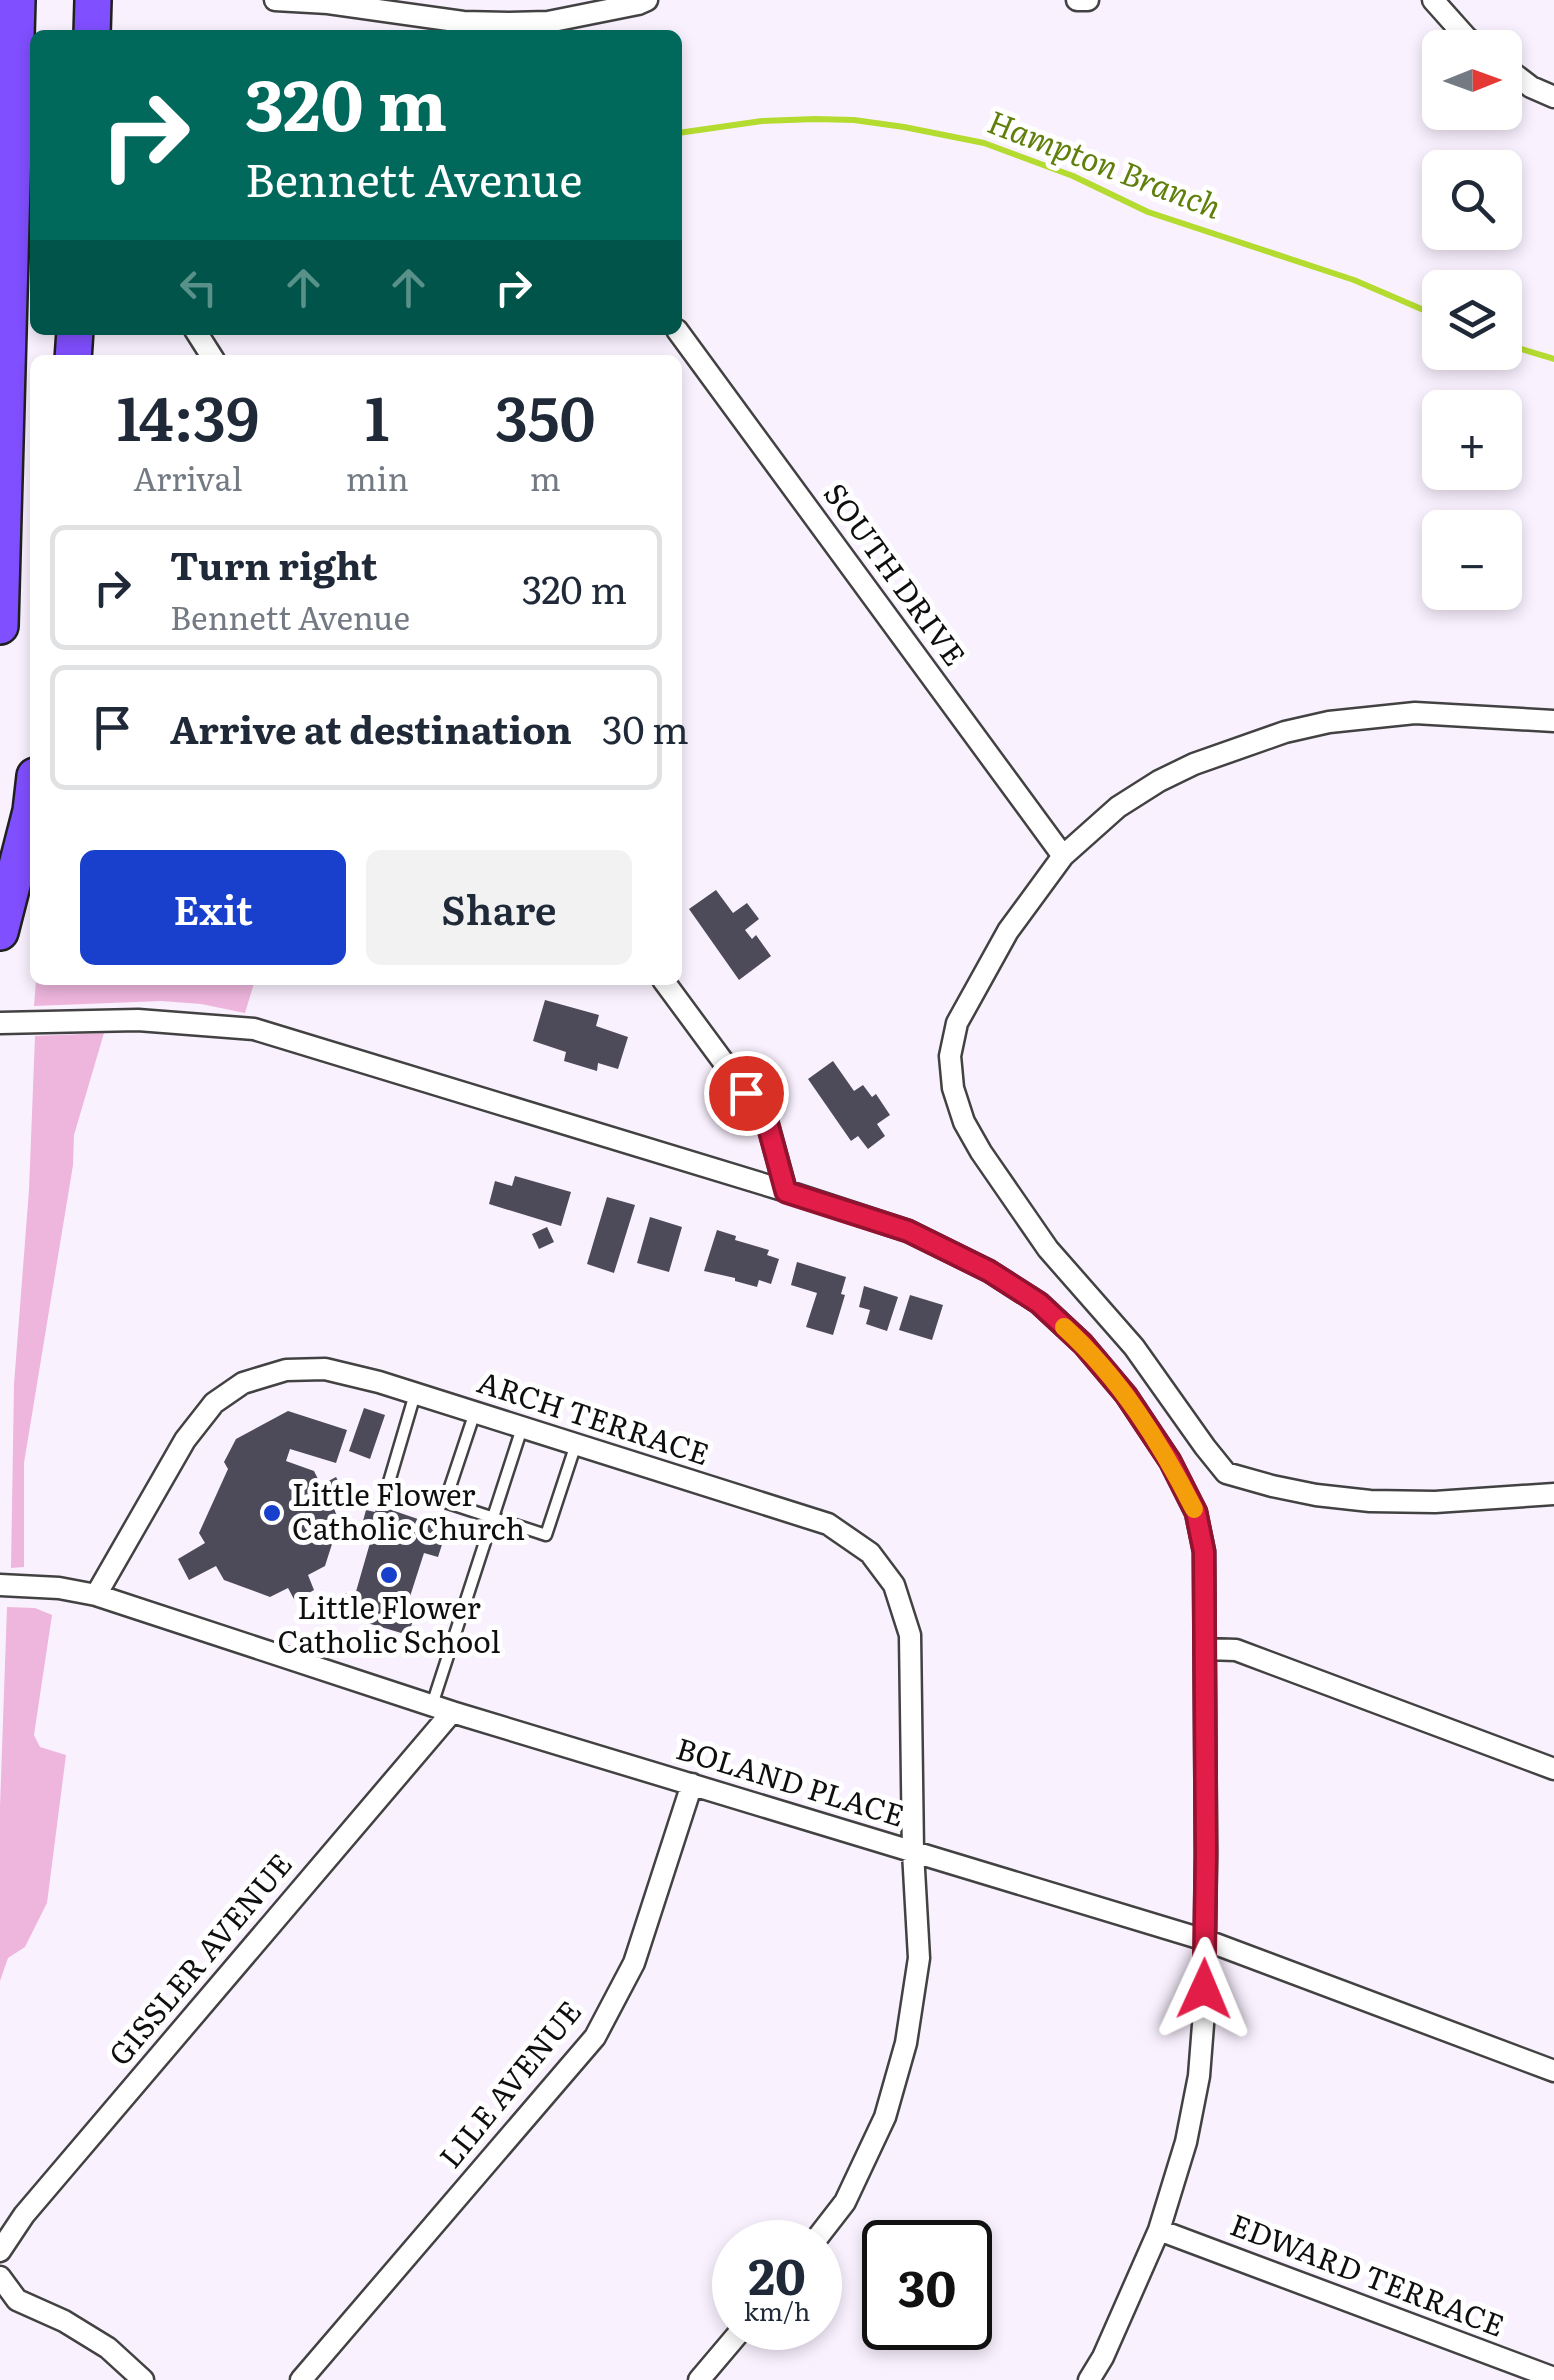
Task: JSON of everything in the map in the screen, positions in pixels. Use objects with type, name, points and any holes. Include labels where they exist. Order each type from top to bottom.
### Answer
[{"type":"highway","points":[[0,626],[18,0]]},
{"type":"highway","points":[[92,30],[93,0]]},
{"type":"highway","points":[[0,932],[30,816]]},
{"type":"street","points":[[274,0],[328,3],[465,28],[548,22],[646,0]]},
{"type":"street","points":[[1078,0],[1088,0]]},
{"type":"street","points":[[1433,0],[1460,30]]},
{"type":"street","points":[[1522,80],[1554,98]]},
{"type":"street","name":"SOUTH DRIVE","points":[[681,335],[1064,856]]},
{"type":"street","points":[[1554,721],[1415,713],[1346,719],[1285,732],[1194,764],[1159,781],[1118,807],[1064,856],[1008,931],[957,1023],[950,1056],[952,1088],[964,1122],[981,1152],[1048,1249],[1134,1347],[1226,1473],[1301,1492],[1370,1501],[1435,1502],[1554,1494]]},
{"type":"street","points":[[667,985],[767,1122],[786,1192]]},
{"type":"street","points":[[0,1022],[138,1020],[254,1029],[908,1231],[989,1271],[1039,1303],[1083,1344],[1126,1395],[1170,1461],[1196,1512],[1204,1552],[1204,2012],[1199,2076],[1186,2142],[1159,2230],[1090,2380]]},
{"type":"street","name":"ARCH TERRACE","points":[[96,1595],[185,1440],[214,1403],[242,1383],[286,1370],[325,1368],[475,1412],[828,1524],[870,1554],[894,1585],[910,1635],[913,1852],[919,1958],[906,2043],[885,2117],[845,2202],[831,2220]]},
{"type":"street","name":"BOLAND PLACE","points":[[0,1585],[96,1595],[442,1709],[1206,1940],[1554,2071]]},
{"type":"street","points":[[1204,1649],[1236,1650],[1554,1769]]},
{"type":"street","name":"GISSLER AVENUE","points":[[0,2250],[442,1709]]},
{"type":"street","name":"LILE AVENUE","points":[[300,2380],[595,2038],[634,1964],[692,1784]]},
{"type":"street","name":"EDWARD TERRACE","points":[[1159,2230],[1554,2378]]},
{"type":"street","points":[[0,2277],[18,2300],[64,2321],[108,2348],[142,2380]]},
{"type":"street","points":[[699,2380],[725,2350]]},
{"type":"lane","points":[[389,1482],[415,1394]]},
{"type":"lane","points":[[475,1412],[445,1502],[546,1536],[576,1444]]},
{"type":"lane","points":[[442,1709],[522,1428]]},
{"type":"shaded area","points":[[36,985],[253,985],[245,1013],[161,1001],[34,1006]]},
{"type":"shaded area","points":[[104,1033],[74,1135],[73,1165],[24,1463],[24,1567],[11,1568],[14,1384],[29,1190],[35,1036]]},
{"type":"shaded area","points":[[7,1607],[35,1608],[52,1615],[34,1735],[40,1747],[66,1755],[47,1903],[25,1947],[8,1958],[0,1981],[0,1806]]},
{"type":"building","points":[[716,890],[733,913],[747,903],[759,919],[745,930],[752,939],[756,935],[771,956],[739,980],[689,909]]},
{"type":"building","points":[[545,1000],[599,1015],[596,1026],[628,1037],[618,1069],[598,1063],[597,1071],[564,1061],[566,1052],[533,1041]]},
{"type":"building","points":[[833,1061],[854,1091],[863,1085],[872,1097],[876,1094],[890,1115],[877,1124],[885,1136],[868,1149],[858,1136],[851,1141],[808,1079]]},
{"type":"building","points":[[515,1176],[571,1192],[561,1226],[489,1204],[495,1181],[512,1186]]},
{"type":"building","points":[[607,1197],[635,1205],[614,1273],[587,1264]]},
{"type":"building","points":[[650,1217],[682,1227],[669,1272],[637,1263]]},
{"type":"building","points":[[547,1227],[554,1242],[539,1249],[532,1234]]},
{"type":"building","points":[[717,1230],[769,1250],[767,1255],[779,1259],[771,1284],[759,1280],[757,1287],[704,1271]]},
{"type":"building","points":[[797,1262],[846,1277],[833,1335],[806,1327],[817,1293],[791,1285]]},
{"type":"building","points":[[864,1286],[898,1297],[887,1331],[866,1324],[870,1310],[859,1307]]},
{"type":"building","points":[[910,1295],[943,1305],[932,1340],[899,1330]]},
{"type":"building","points":[[364,1408],[385,1415],[370,1459],[349,1451]]},
{"type":"building","name":"Little Flower Catholic Church","points":[[288,1411],[347,1430],[336,1463],[290,1449],[286,1461],[314,1471],[321,1485],[336,1477],[346,1495],[332,1503],[339,1522],[325,1566],[308,1575],[314,1590],[295,1601],[288,1588],[270,1597],[224,1580],[216,1566],[189,1580],[178,1559],[205,1543],[199,1533],[228,1469],[224,1462],[236,1439]]},
{"type":"building","name":"Little Flower Catholic School","points":[[377,1505],[447,1529],[438,1557],[424,1553],[405,1612],[415,1615],[408,1635],[337,1614],[344,1593],[355,1595],[372,1536],[360,1532],[366,1510],[375,1512]]},
{"type":"waterway","name":"Hampton Branch","points":[[682,132],[762,121],[854,120],[984,143],[1073,176],[1148,212],[1354,280],[1422,309]]},
{"type":"waterway","name":"Hampton Branch","points":[[1522,349],[1554,359]]},
{"type":"slow traffic","points":[[1064,1327],[1126,1395],[1170,1461],[1194,1509]]},
{"type":"place","name":"Little Flower Catholic Church","points":[[272,1513]]},
{"type":"place","name":"Little Flower Catholic School","points":[[389,1575]]},
{"type":"route","points":[[746,1093],[767,1122],[786,1192],[908,1231],[989,1271],[1039,1303],[1083,1344],[1126,1395],[1170,1461],[1196,1512],[1204,1552],[1204,1989]]}]
